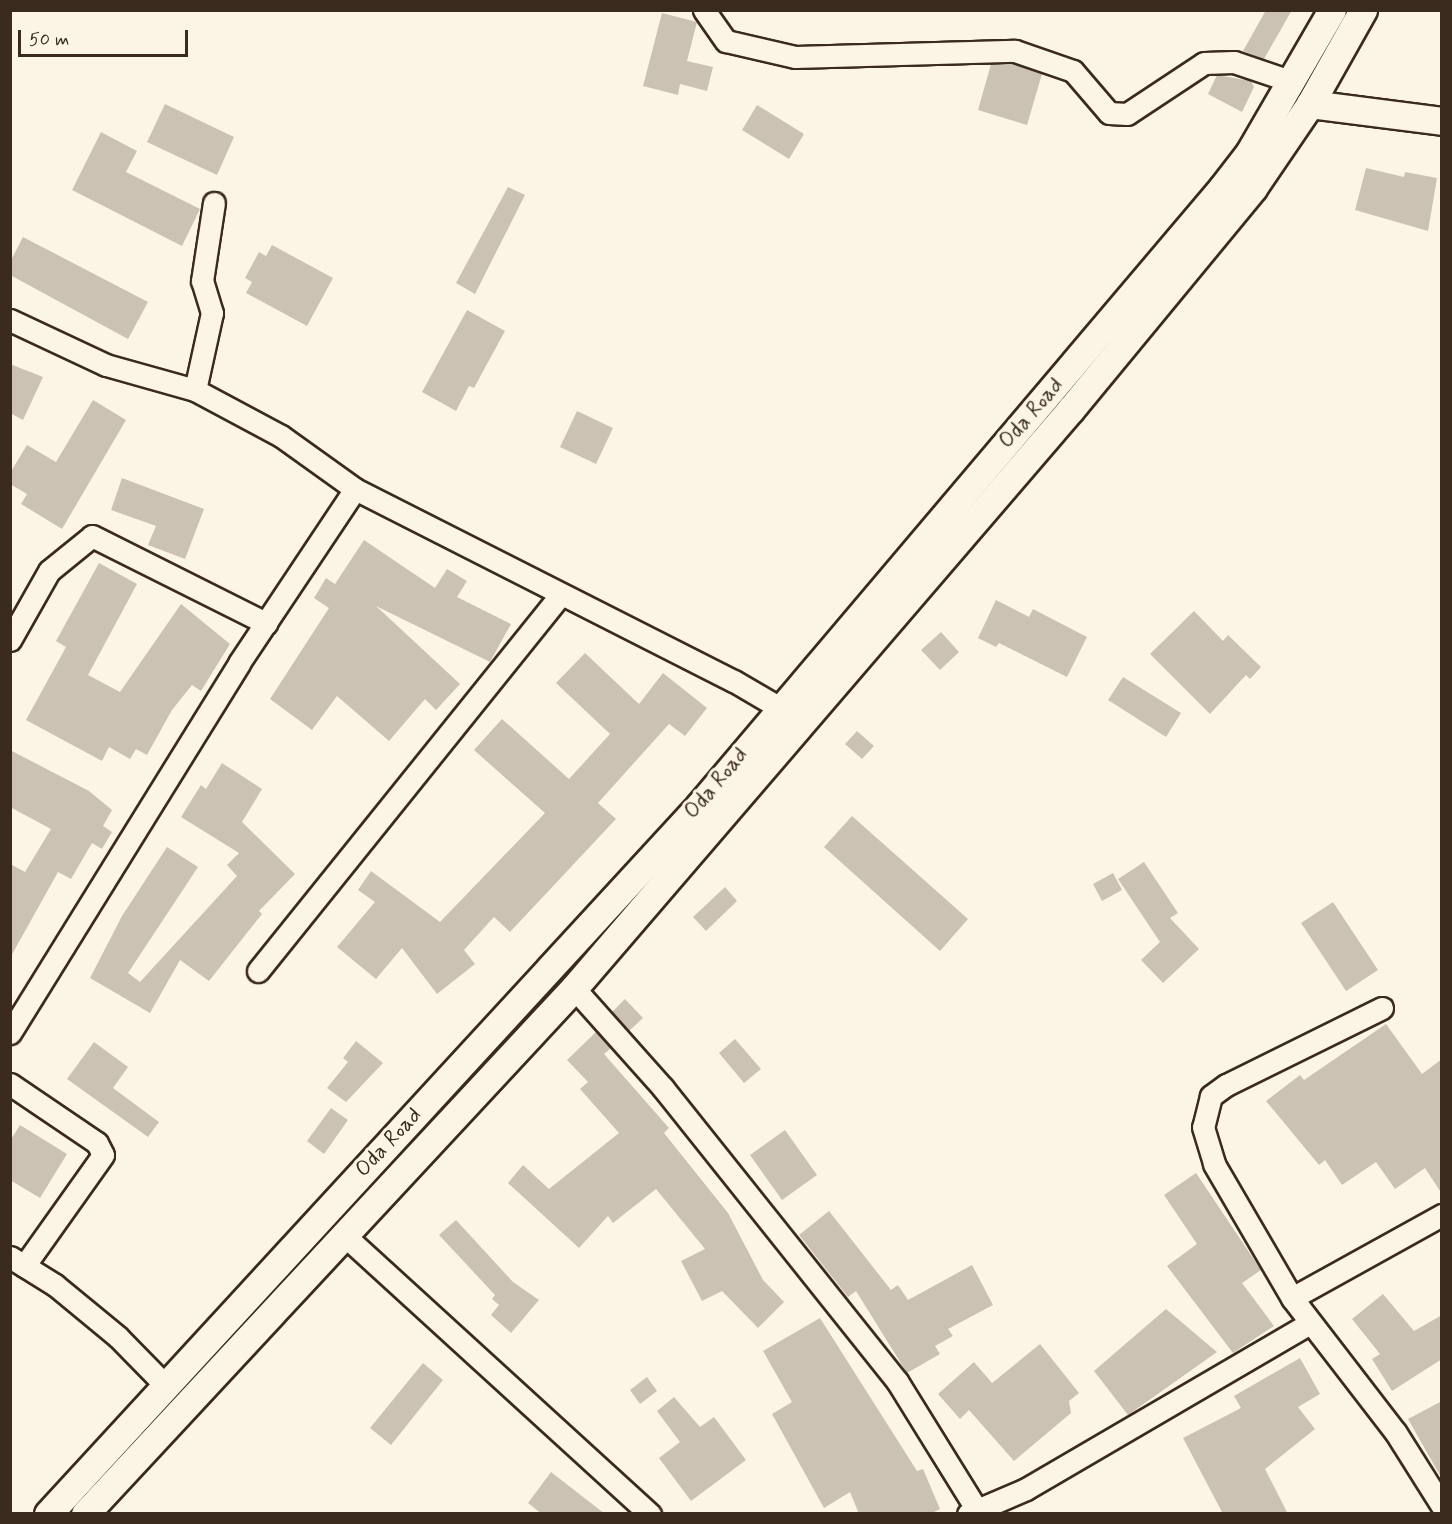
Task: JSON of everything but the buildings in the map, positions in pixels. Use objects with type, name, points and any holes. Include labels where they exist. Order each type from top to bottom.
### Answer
[{"type":"street","points":[[704,10],[726,41],[795,57],[1015,51],[1073,71],[1109,113],[1127,114],[1204,63],[1234,62],[1293,82]]},
{"type":"street","name":"Oda Road","points":[[48,1514],[167,1387],[319,1217],[573,947],[780,708],[1222,188],[1293,82],[1332,10]]},
{"type":"street","name":"Oda Road","points":[[85,1514],[574,988],[1181,277],[1253,188],[1310,104],[1363,10]]},
{"type":"street","points":[[1310,104],[1442,121]]},
{"type":"street","points":[[195,390],[212,313],[202,281],[214,203]]},
{"type":"street","points":[[10,320],[106,365],[195,390],[281,436],[355,489],[559,596],[734,681],[780,708]]},
{"type":"street","points":[[10,1033],[266,623],[355,489]]},
{"type":"street","points":[[10,640],[49,571],[92,536],[266,623]]},
{"type":"street","points":[[258,970],[559,596]]},
{"type":"street","points":[[574,988],[663,1088],[897,1381],[973,1512],[1026,1489],[1310,1323]]},
{"type":"street","points":[[1382,1008],[1211,1096],[1203,1127],[1214,1164],[1292,1298],[1396,1433],[1442,1506]]},
{"type":"street","points":[[10,1084],[97,1143],[103,1155],[17,1262],[118,1337],[167,1387]]},
{"type":"street","points":[[1292,1298],[1442,1215]]},
{"type":"street","points":[[343,1234],[650,1514]]}]
